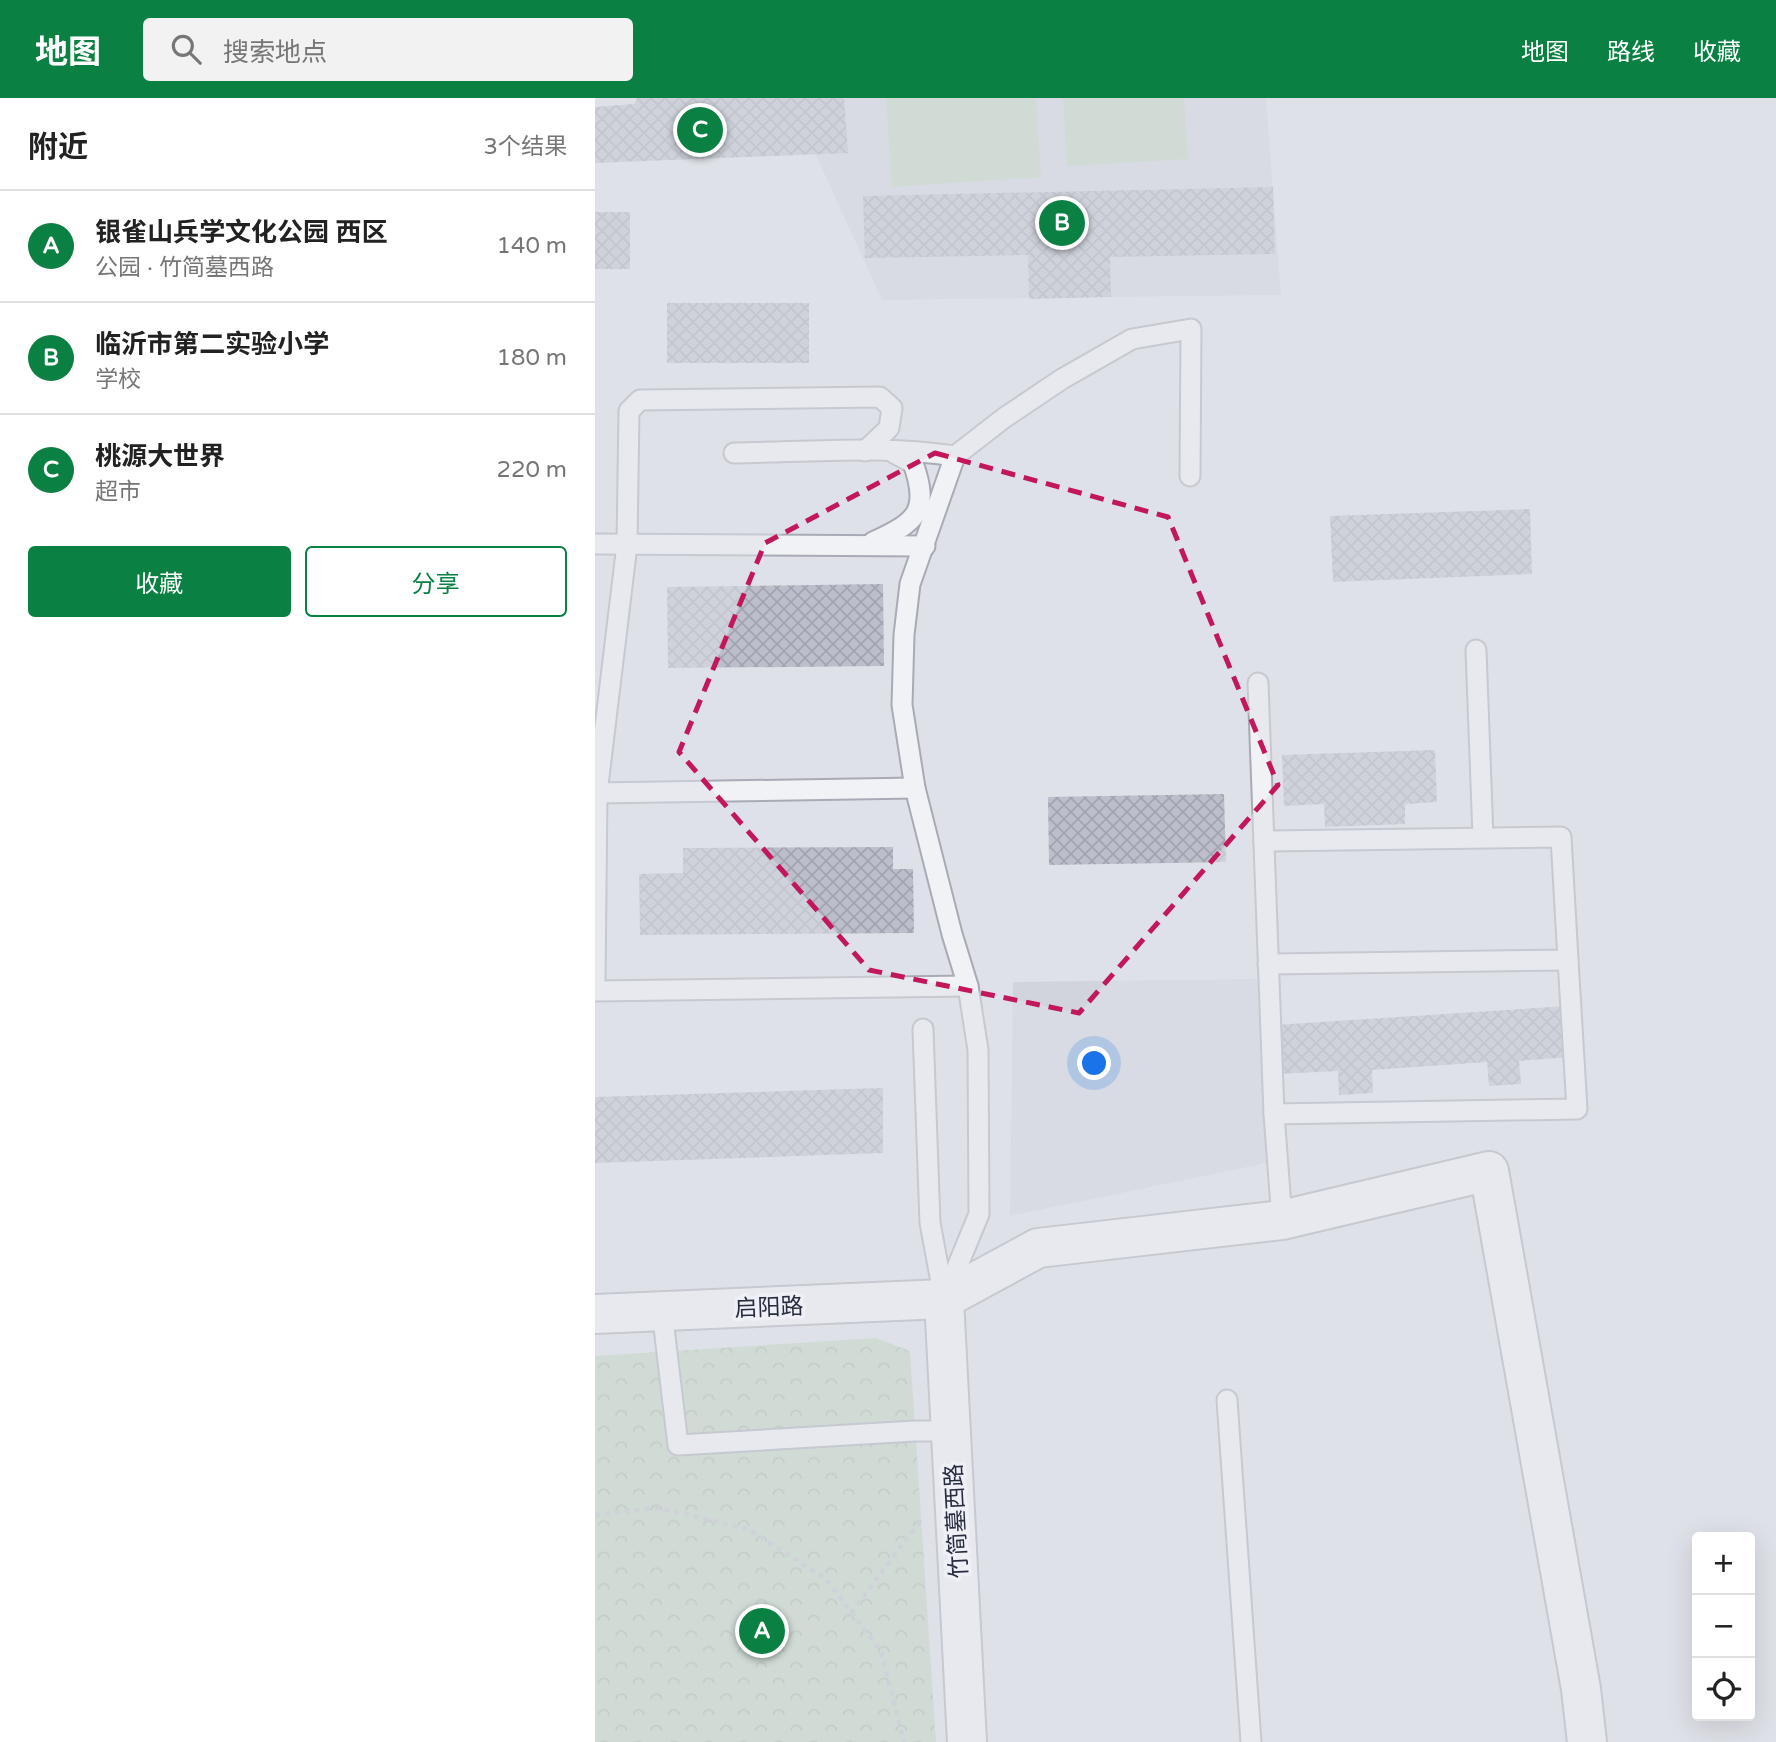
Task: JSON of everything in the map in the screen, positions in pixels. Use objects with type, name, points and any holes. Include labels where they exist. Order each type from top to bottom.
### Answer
[{"type":"street","points":[[944,1299],[1038,1248],[1282,1220],[1489,1171],[1581,1689],[1587,1742]]},
{"type":"street","name":"启阳路","points":[[595,1314],[944,1299]]},
{"type":"street","name":"竹简墓西路","points":[[944,1299],[967,1742]]},
{"type":"lane","points":[[944,1299],[979,1214],[978,1050],[968,986],[915,788],[902,705],[904,635],[910,584],[955,456],[1062,379],[1132,339],[1191,329],[1190,476]]},
{"type":"lane","points":[[595,984],[597,793],[627,545],[629,411],[639,400],[880,397],[892,408],[889,428],[865,451]]},
{"type":"lane","points":[[865,546],[901,529],[919,511],[921,487],[913,463],[890,451]]},
{"type":"lane","points":[[734,453],[890,451],[955,456]]},
{"type":"lane","points":[[595,544],[925,546]]},
{"type":"lane","points":[[1476,650],[1483,837]]},
{"type":"lane","points":[[1258,683],[1274,1114],[1282,1220]]},
{"type":"lane","points":[[597,793],[915,788]]},
{"type":"lane","points":[[1264,841],[1561,837],[1577,1109],[1274,1114]]},
{"type":"lane","points":[[1268,964],[1568,960]]},
{"type":"lane","points":[[595,992],[968,986]]},
{"type":"lane","points":[[923,1029],[930,1223],[944,1299]]},
{"type":"lane","points":[[662,1311],[678,1445],[951,1431]]},
{"type":"lane","points":[[1227,1400],[1251,1742]]},
{"type":"path","points":[[595,1515],[659,1508],[748,1529],[826,1579],[881,1652],[904,1742]]},
{"type":"path","points":[[851,1613],[921,1520]]},
{"type":"highlighted area","points":[[935,453],[1168,517],[1278,785],[1079,1013],[869,970],[679,752],[765,543]]},
{"type":"shaded area","points":[[790,98],[1266,98],[1281,295],[882,300]]},
{"type":"shaded area","points":[[1257,979],[1267,1163],[1010,1216],[1013,982]]},
{"type":"green space","points":[[886,98],[1036,98],[1041,177],[892,187]]},
{"type":"green space","points":[[1063,98],[1184,98],[1188,159],[1067,166]]},
{"type":"green space","points":[[876,1338],[910,1351],[936,1742],[595,1742],[595,1356]]},
{"type":"building","points":[[637,98],[844,98],[848,153],[595,163],[595,107],[634,104]]},
{"type":"building","points":[[1273,187],[1275,254],[1110,257],[1111,297],[1029,299],[1028,255],[865,258],[863,196]]},
{"type":"building","points":[[595,212],[630,212],[630,269],[595,269]]},
{"type":"building","points":[[667,303],[809,303],[809,363],[667,363]]},
{"type":"building","points":[[1530,509],[1532,574],[1333,582],[1330,516]]},
{"type":"building","points":[[883,584],[884,666],[668,668],[667,587]]},
{"type":"building","points":[[1435,750],[1437,802],[1405,804],[1405,824],[1325,827],[1324,804],[1284,806],[1282,755]]},
{"type":"building","points":[[1224,794],[1226,862],[1049,865],[1048,797]]},
{"type":"building","points":[[893,847],[893,869],[913,869],[914,933],[640,935],[639,874],[683,873],[683,848]]},
{"type":"building","points":[[1568,1006],[1572,1057],[1519,1061],[1521,1084],[1489,1086],[1487,1062],[1372,1070],[1373,1093],[1339,1095],[1338,1071],[1278,1074],[1275,1025]]},
{"type":"building","points":[[883,1088],[883,1153],[595,1163],[595,1097]]},
{"type":"place","name":"桃源大世界","points":[[700,130]]},
{"type":"place","name":"临沂市第二实验小学","points":[[1062,223]]},
{"type":"place","name":"银雀山兵学文化公园 西区","points":[[762,1631]]}]
